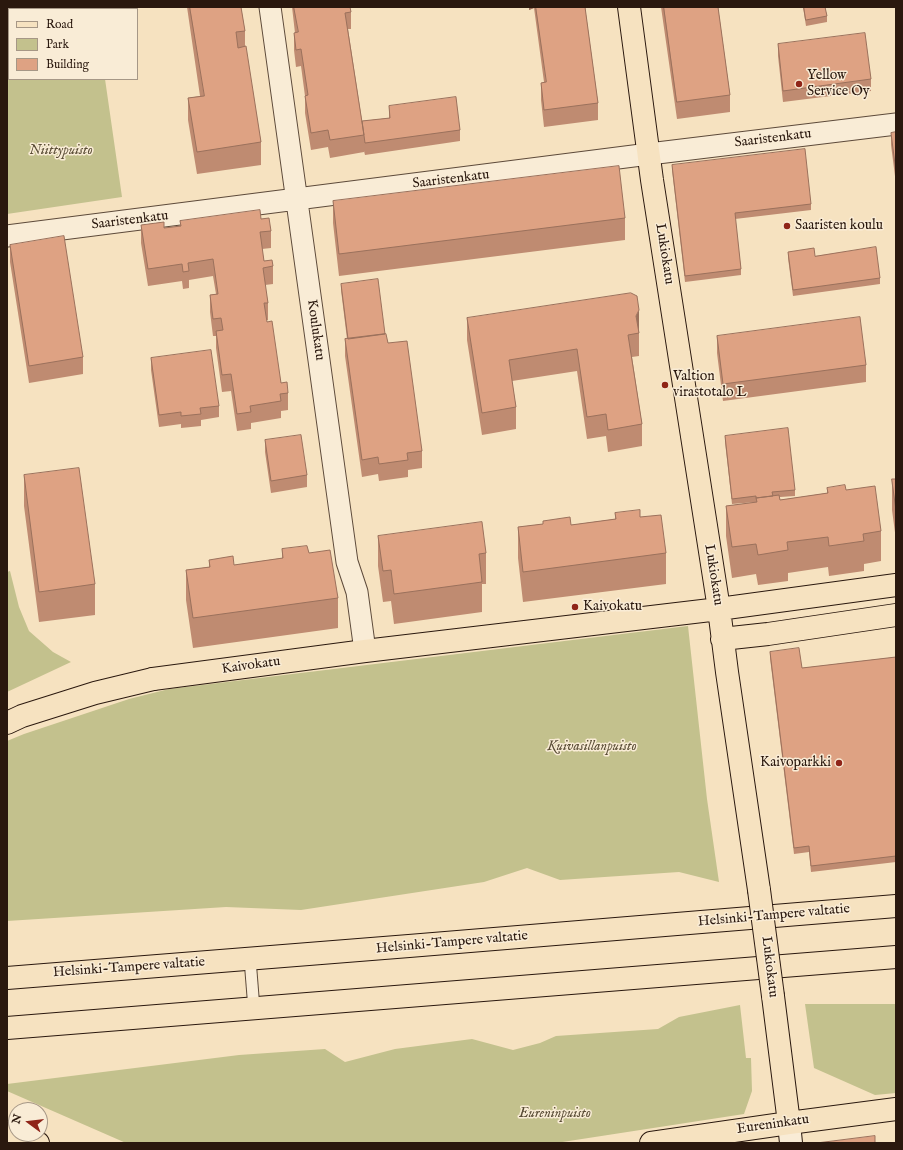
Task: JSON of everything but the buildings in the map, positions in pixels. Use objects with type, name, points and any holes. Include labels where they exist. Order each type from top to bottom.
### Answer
[{"type":"main road","name":"Lukiokatu","points":[[629,7],[649,154],[759,890],[790,1133]]},
{"type":"main road","name":"Kaivokatu","points":[[7,723],[22,716],[95,693],[153,679],[365,651],[718,609],[896,585]]},
{"type":"main road","points":[[722,639],[768,634],[896,615]]},
{"type":"main road","name":"Helsinki-Tampere valtatie","points":[[7,978],[896,906]]},
{"type":"main road","points":[[7,1028],[896,957]]},
{"type":"main road","name":"Eureninkatu","points":[[651,1143],[790,1133],[896,1109]]},
{"type":"main road","points":[[7,1132],[38,1143]]},
{"type":"street","name":"Koulukatu","points":[[270,7],[347,562],[357,592],[365,651]]},
{"type":"street","name":"Saaristenkatu","points":[[7,236],[896,124]]},
{"type":"lane","points":[[250,959],[254,1009]]},
{"type":"green space","name":"Niittypuisto","points":[[7,7],[94,7],[8,8],[8,80],[105,80],[122,197],[7,214]]},
{"type":"green space","points":[[10,571],[19,607],[29,631],[53,652],[71,662],[7,692],[7,572]]},
{"type":"green space","name":"Kuivasillanpuisto","points":[[688,626],[707,799],[719,882],[679,872],[560,880],[527,868],[484,882],[301,910],[226,907],[7,921],[7,741],[129,699],[169,689]]},
{"type":"green space","points":[[805,1004],[896,1004],[896,1093],[875,1095],[814,1068]]},
{"type":"green space","name":"Eureninpuisto","points":[[740,1005],[746,1058],[751,1058],[752,1091],[744,1114],[556,1143],[126,1143],[48,1109],[48,1102],[32,1102],[7,1091],[7,1084],[239,1055],[325,1049],[345,1062],[395,1049],[472,1039],[513,1050],[540,1043],[556,1036],[658,1029],[679,1017]]},
{"type":"place","name":"Yellow Service Oy","points":[[799,84]]},
{"type":"place","name":"Saaristen koulu","points":[[787,226]]},
{"type":"place","name":"Valtion virastotalo L","points":[[665,385]]},
{"type":"place","name":"Kaivokatu","points":[[575,607]]},
{"type":"place","name":"Kaivoparkki","points":[[839,763]]}]
